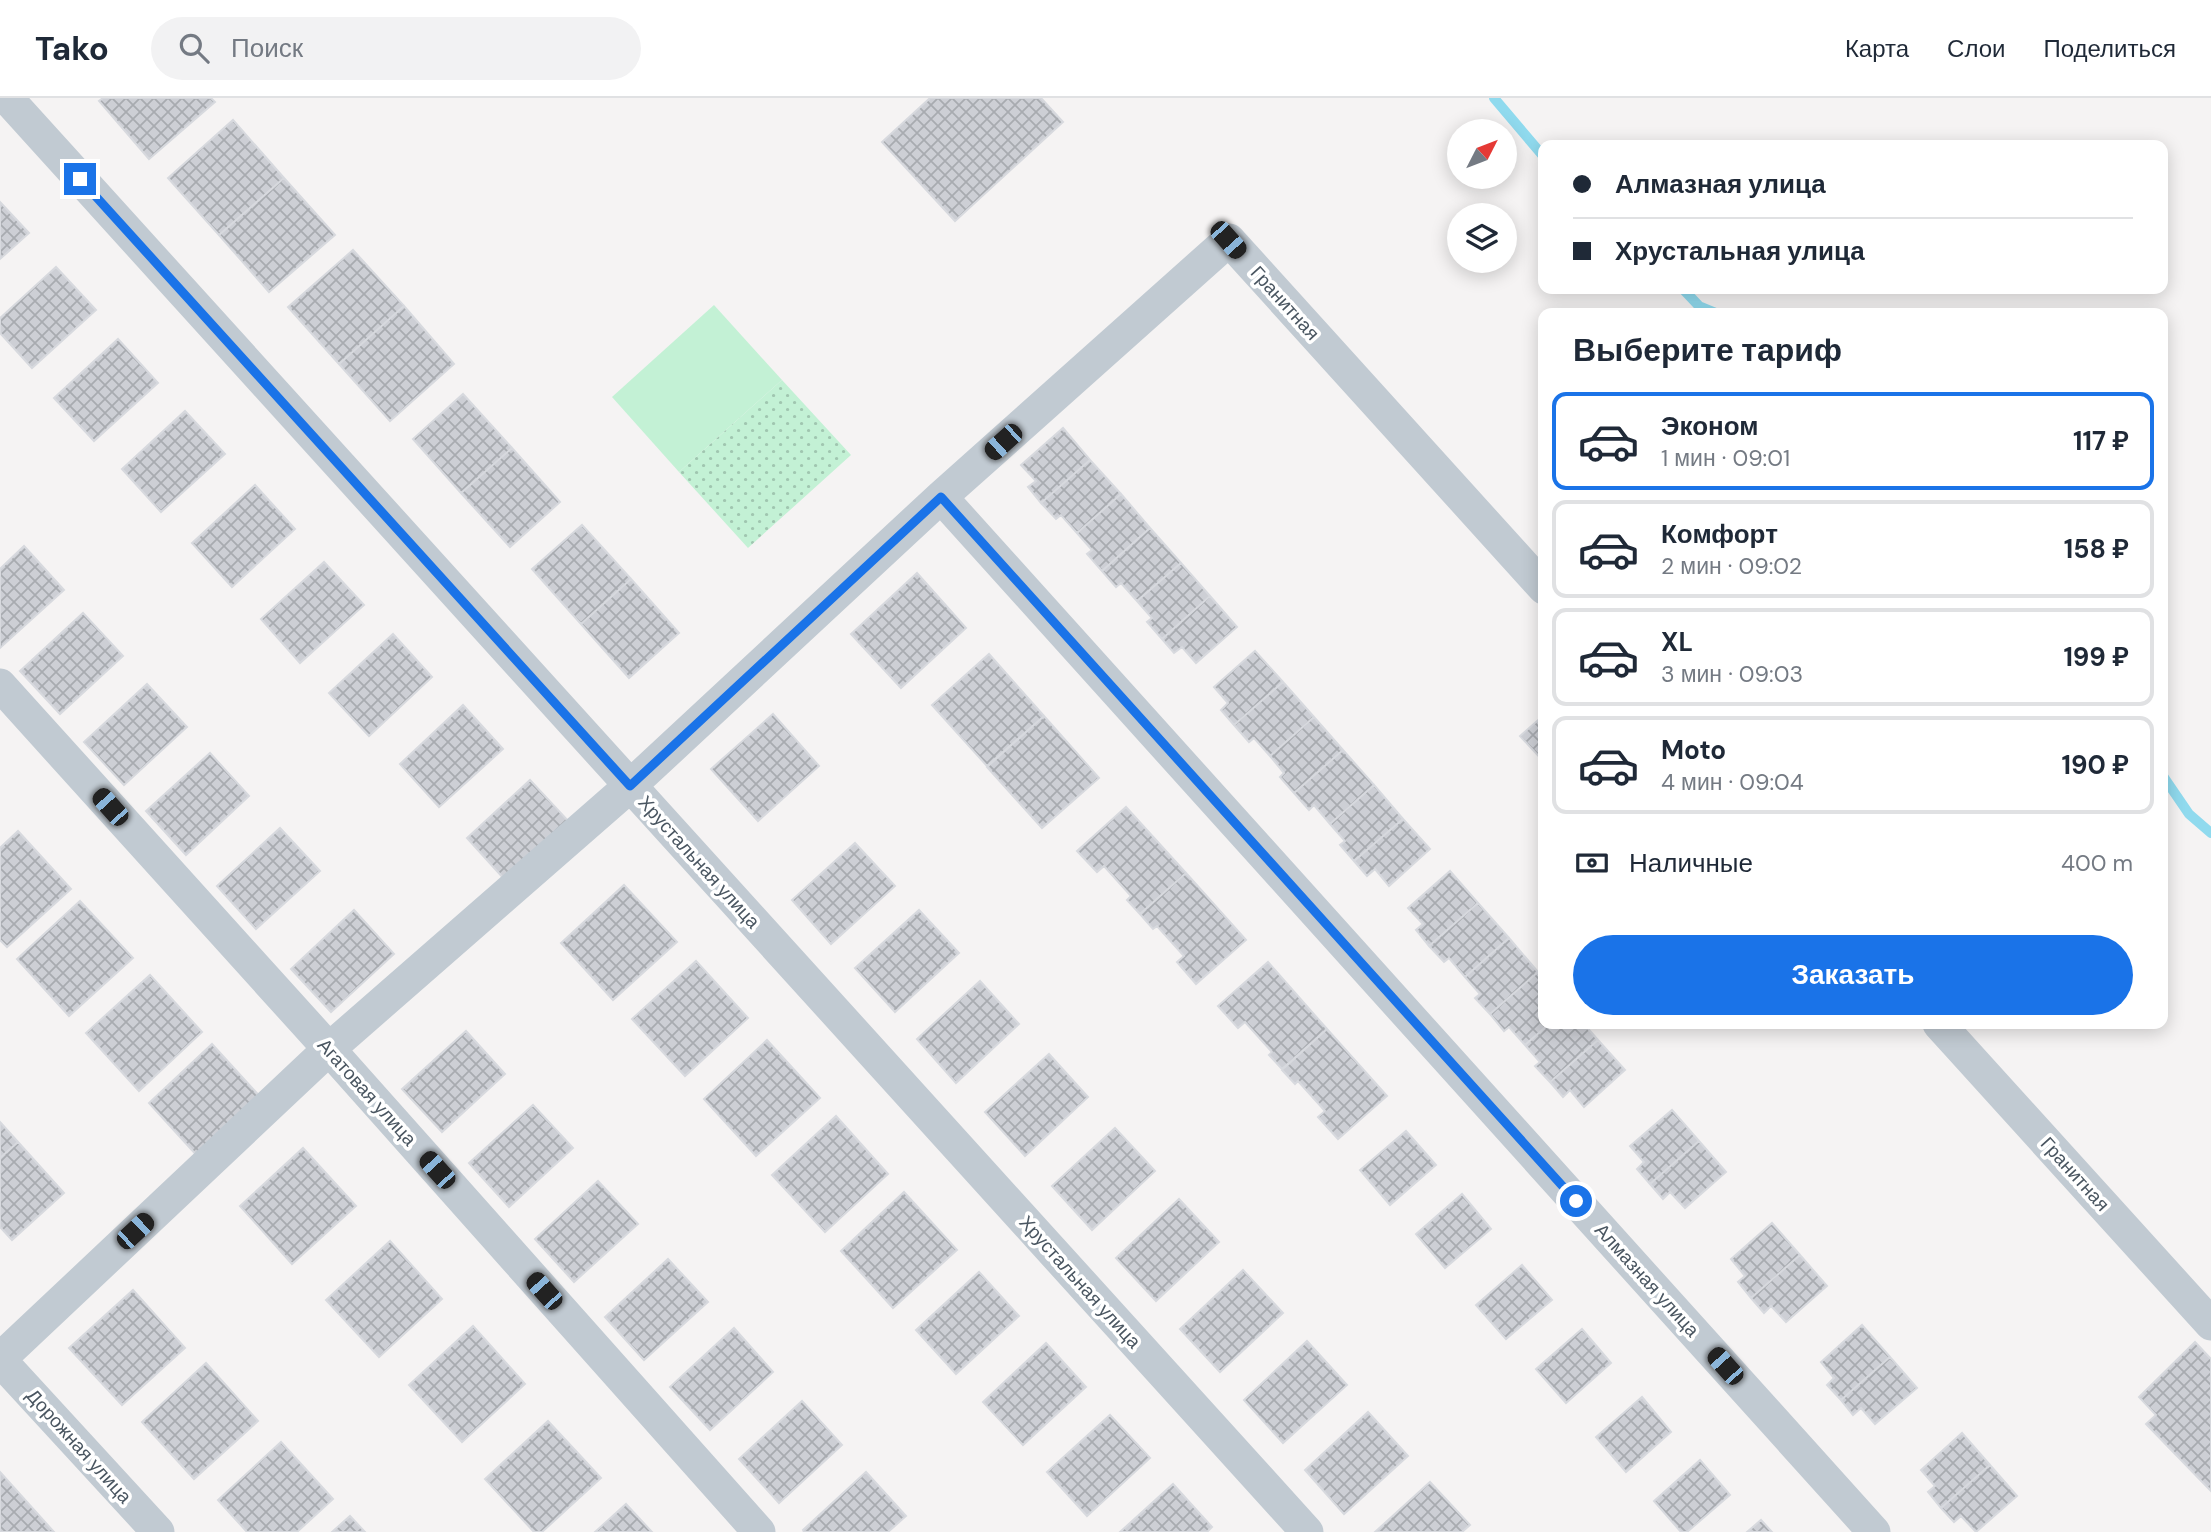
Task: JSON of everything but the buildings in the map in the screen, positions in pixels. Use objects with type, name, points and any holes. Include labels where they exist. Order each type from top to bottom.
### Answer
[{"type":"street","name":"Хрустальная улица","points":[[7,98],[1307,1532]]},
{"type":"street","name":"Гранитная","points":[[941,497],[1228,240],[1538,581]]},
{"type":"street","points":[[0,1359],[329,1049],[630,786],[941,497]]},
{"type":"street","name":"Алмазная улица","points":[[941,497],[1874,1532]]},
{"type":"street","name":"Агатовая улица","points":[[0,685],[760,1532]]},
{"type":"street","name":"Гранитная","points":[[1944,1029],[2211,1324]]},
{"type":"street","name":"Дорожная улица","points":[[0,1359],[158,1532]]},
{"type":"green space","points":[[714,305],[782,380],[679,472],[612,397]]},
{"type":"green space","points":[[782,380],[851,455],[748,548],[679,472]]},
{"type":"waterway","points":[[1494,98],[1538,150]]},
{"type":"waterway","points":[[1688,294],[1704,308]]},
{"type":"waterway","points":[[2168,783],[2189,814],[2211,833]]},
{"type":"route","points":[[80,179],[630,786],[941,497],[1576,1201]]}]
